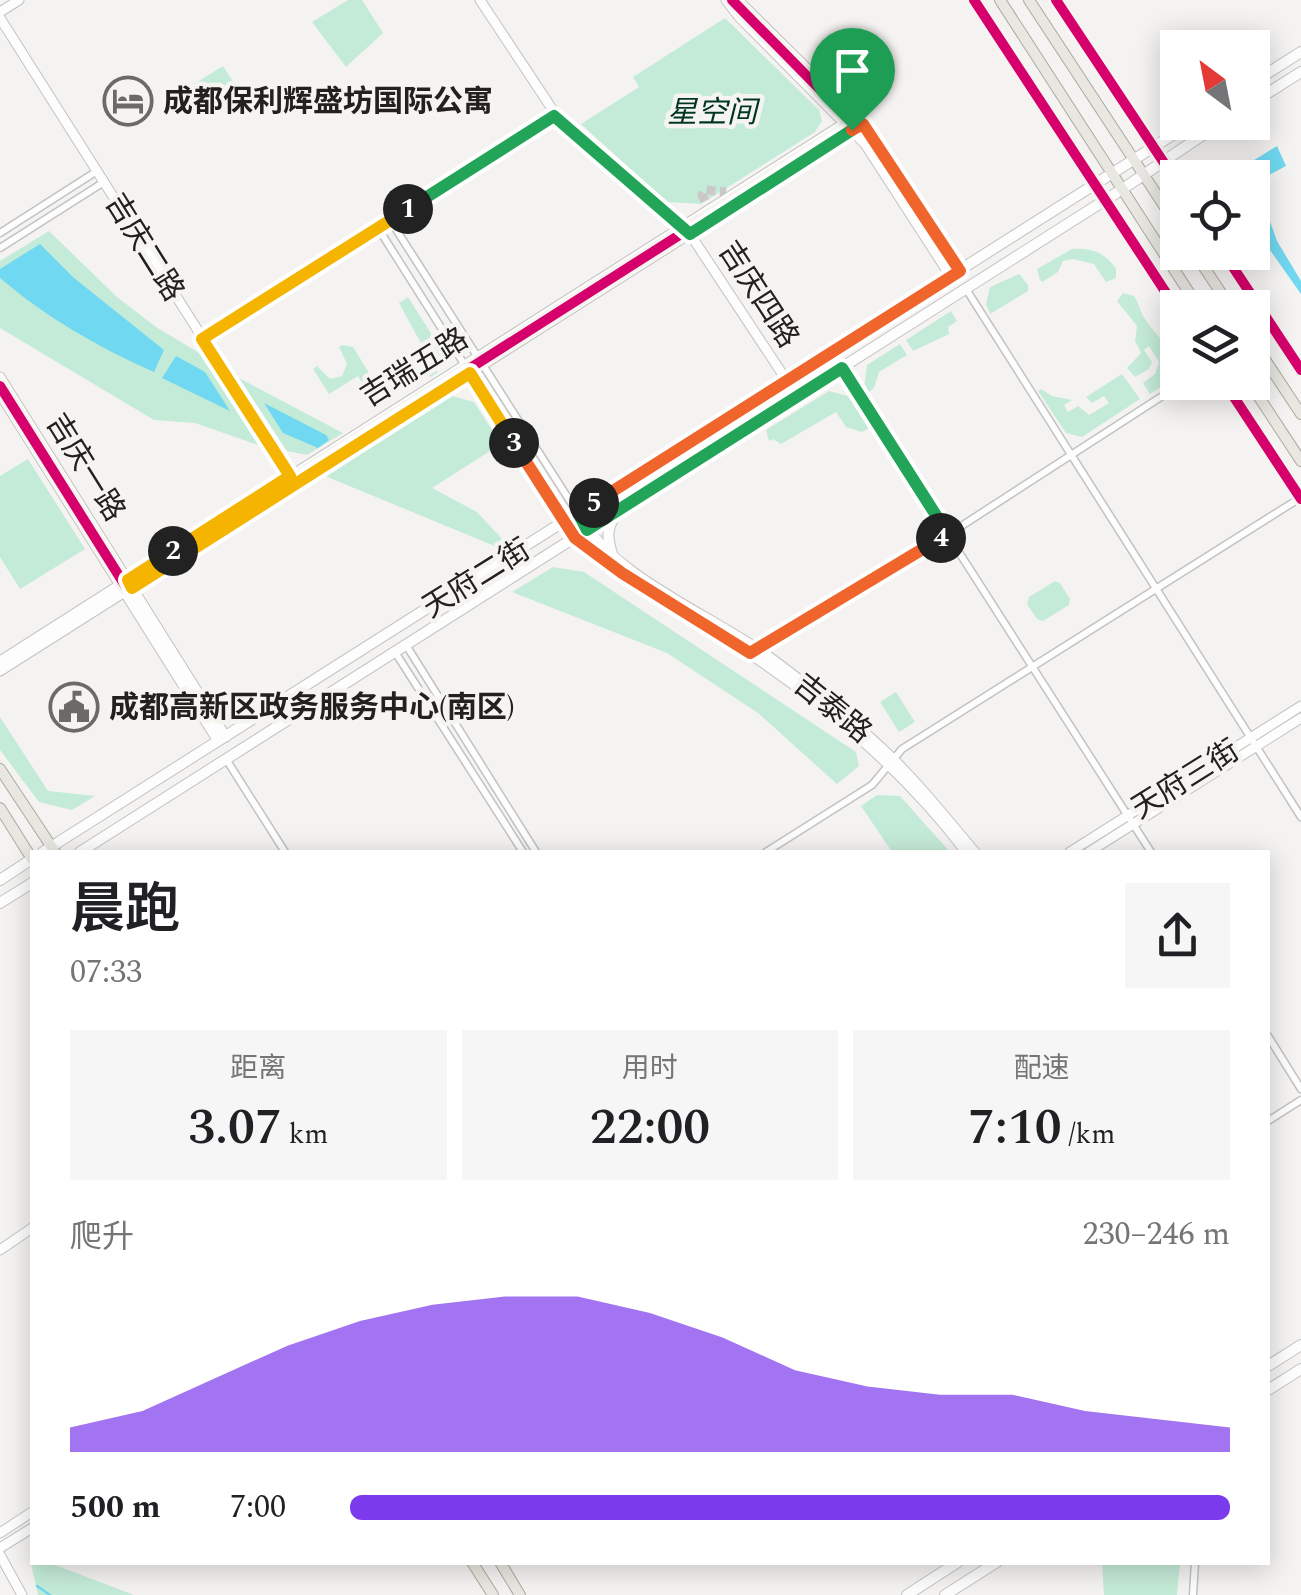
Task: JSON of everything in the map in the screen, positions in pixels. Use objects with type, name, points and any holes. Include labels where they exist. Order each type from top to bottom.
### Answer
[{"type":"main road","points":[[1000,0],[1187,290]]},
{"type":"main road","points":[[1029,0],[1160,199]]},
{"type":"main road","points":[[1270,72],[1301,52]]},
{"type":"main road","points":[[1270,92],[1301,72]]},
{"type":"main road","name":"天府二街","points":[[52,850],[1167,140]]},
{"type":"main road","name":"天府二街","points":[[1166,160],[1195,140]]},
{"type":"main road","name":"天府二街","points":[[83,850],[1160,164]]},
{"type":"main road","points":[[1270,367],[1301,414]]},
{"type":"main road","points":[[1261,400],[1301,462]]},
{"type":"main road","points":[[612,554],[607,537],[609,524],[629,503]]},
{"type":"main road","points":[[0,769],[49,850]]},
{"type":"main road","points":[[0,808],[30,856]]},
{"type":"main road","points":[[0,880],[30,860]]},
{"type":"main road","points":[[0,903],[30,883]]},
{"type":"main road","points":[[1270,1365],[1301,1345]]},
{"type":"main road","points":[[1270,1389],[1301,1369]]},
{"type":"main road","points":[[474,1565],[492,1595]]},
{"type":"main road","points":[[502,1565],[520,1595]]},
{"type":"main road","points":[[907,1595],[951,1565]]},
{"type":"main road","points":[[946,1595],[991,1565]]},
{"type":"street","points":[[0,15],[20,0]]},
{"type":"street","name":"吉庆四路","points":[[480,0],[554,116],[686,230],[786,381]]},
{"type":"street","points":[[726,0],[865,144],[955,274]]},
{"type":"street","points":[[738,0],[859,120],[955,274]]},
{"type":"street","points":[[974,0],[1164,290]]},
{"type":"street","points":[[1056,0],[1162,160]]},
{"type":"street","name":"吉庆二路","points":[[0,15],[290,476]]},
{"type":"street","points":[[202,339],[554,116]]},
{"type":"street","name":"吉瑞五路","points":[[0,671],[290,476],[480,361],[859,120]]},
{"type":"street","name":"吉瑞五路","points":[[686,230],[728,194],[848,127]]},
{"type":"street","points":[[0,233],[97,171]]},
{"type":"street","points":[[0,248],[104,182]]},
{"type":"street","points":[[390,220],[578,513]]},
{"type":"street","points":[[378,228],[564,522]]},
{"type":"street","points":[[1235,270],[1301,370]]},
{"type":"street","points":[[966,289],[1301,817]]},
{"type":"street","points":[[842,368],[1149,850]]},
{"type":"street","name":"吉瑞五路","points":[[0,661],[126,586],[467,369]]},
{"type":"street","name":"吉庆一路","points":[[0,377],[222,739]]},
{"type":"street","name":"吉庆一路","points":[[0,394],[126,586]]},
{"type":"street","points":[[753,651],[948,534],[1160,398]]},
{"type":"street","points":[[769,850],[872,785],[902,748],[1301,498],[1236,400]]},
{"type":"street","name":"吉泰路","points":[[578,513],[587,530],[612,554],[828,702],[973,850]]},
{"type":"street","name":"吉泰路","points":[[564,522],[575,538],[622,573],[753,651]]},
{"type":"street","points":[[400,648],[522,850]]},
{"type":"street","points":[[400,648],[535,850]]},
{"type":"street","name":"天府三街","points":[[1254,742],[1301,706]]},
{"type":"street","name":"天府三街","points":[[1074,850],[1301,718]]},
{"type":"street","points":[[226,759],[284,850]]},
{"type":"street","name":"吉泰路","points":[[890,763],[964,850]]},
{"type":"street","name":"天府三街","points":[[1091,850],[1130,820]]},
{"type":"street","points":[[1270,1039],[1301,1089]]},
{"type":"street","points":[[1270,1120],[1301,1100]]},
{"type":"street","points":[[0,1250],[30,1229]]},
{"type":"street","points":[[0,1533],[30,1513]]},
{"type":"street","points":[[22,1595],[0,1552],[30,1530]]},
{"type":"street","points":[[1193,1595],[1195,1565]]},
{"type":"green space","points":[[348,0],[362,0],[383,33],[346,67],[312,22]]},
{"type":"green space","name":"星空间","points":[[725,18],[819,110],[822,121],[815,132],[701,204],[667,202],[581,124],[639,87],[633,77]]},
{"type":"green space","points":[[223,66],[237,88],[208,106],[194,84]]},
{"type":"green space","points":[[49,231],[117,297],[201,354],[258,445],[195,423],[154,420],[0,328],[0,261]]},
{"type":"green space","points":[[1072,249],[1102,255],[1116,269],[1116,278],[1106,282],[1094,264],[1073,259],[1063,261],[1058,272],[1042,282],[1037,269]]},
{"type":"green space","points":[[1019,274],[1028,291],[990,314],[986,304],[990,287]]},
{"type":"green space","points":[[1123,293],[1134,296],[1160,338],[1160,388],[1150,394],[1143,383],[1155,374],[1159,362],[1149,346],[1144,350],[1152,362],[1149,369],[1135,377],[1127,368],[1141,353],[1135,341],[1137,326],[1117,301]]},
{"type":"green space","points":[[408,297],[441,349],[437,373],[430,377],[421,364],[429,358],[399,303]]},
{"type":"green space","points":[[951,311],[957,321],[948,327],[949,334],[913,351],[906,340]]},
{"type":"green space","points":[[900,344],[907,355],[879,372],[868,393],[864,387],[867,365]]},
{"type":"green space","points":[[339,347],[353,347],[385,399],[375,406],[358,376],[329,394],[313,369],[317,366],[330,379],[342,376],[347,364]]},
{"type":"green space","points":[[1122,374],[1140,399],[1082,437],[1066,433],[1038,391],[1072,400],[1064,405],[1068,412],[1078,406],[1089,415],[1109,403],[1104,396],[1092,403],[1086,397]]},
{"type":"green space","points":[[239,378],[343,433],[307,455],[287,451]]},
{"type":"green space","points":[[829,391],[848,396],[869,428],[862,432],[846,427],[836,412],[781,444],[769,441],[766,430]]},
{"type":"green space","points":[[452,396],[474,402],[501,444],[432,488],[477,512],[505,542],[497,547],[325,476]]},
{"type":"green space","points":[[28,459],[85,549],[20,589],[0,557],[0,476]]},
{"type":"green space","points":[[553,567],[584,572],[856,752],[859,766],[837,784],[758,713],[667,653],[512,592]]},
{"type":"green space","points":[[1055,581],[1070,599],[1069,605],[1043,621],[1037,619],[1027,604],[1029,597]]},
{"type":"green space","points":[[896,692],[915,722],[899,732],[880,702]]},
{"type":"green space","points":[[0,717],[48,791],[95,796],[72,810],[39,802],[0,750]]},
{"type":"green space","points":[[877,795],[900,796],[948,850],[891,850],[861,806]]},
{"type":"green space","points":[[31,1565],[55,1565],[134,1595],[38,1595]]},
{"type":"green space","points":[[1102,1565],[1180,1565],[1177,1595],[1104,1595]]},
{"type":"water","points":[[1277,146],[1286,166],[1270,175],[1270,160],[1254,160]]},
{"type":"water","points":[[1270,221],[1301,281],[1301,294],[1270,250]]},
{"type":"water","points":[[40,244],[74,278],[164,350],[154,372],[74,331],[0,278],[0,269]]},
{"type":"water","points":[[176,356],[205,372],[230,411],[162,378]]},
{"type":"water","points":[[264,403],[329,440],[318,448],[283,433]]},
{"type":"waterway","points":[[37,1586],[50,1595]]},
{"type":"tunnel","points":[[590,292],[854,124],[732,0]]},
{"type":"tunnel","points":[[711,213],[702,195],[706,190],[726,192]]},
{"type":"tunnel","points":[[0,386],[89,527]]},
{"type":"cycle path","points":[[0,386],[126,587],[854,124],[732,0]]},
{"type":"cycle path","points":[[974,0],[1164,290]]},
{"type":"cycle path","points":[[1056,0],[1162,160]]},
{"type":"cycle path","points":[[1235,270],[1301,370]]},
{"type":"cycle path","points":[[1236,400],[1301,499]]},
{"type":"place","name":"成都保利辉盛坊国际公寓","points":[[128,101]]},
{"type":"place","name":"成都高新区政务服务中心(南区)","points":[[74,707]]},
{"type":"route","points":[[554,116],[690,234],[852,130],[863,124],[960,271],[578,513],[587,530],[842,368],[948,534],[750,653],[622,573],[575,538],[470,373],[132,588],[128,580],[290,476],[202,339],[554,116]]}]
